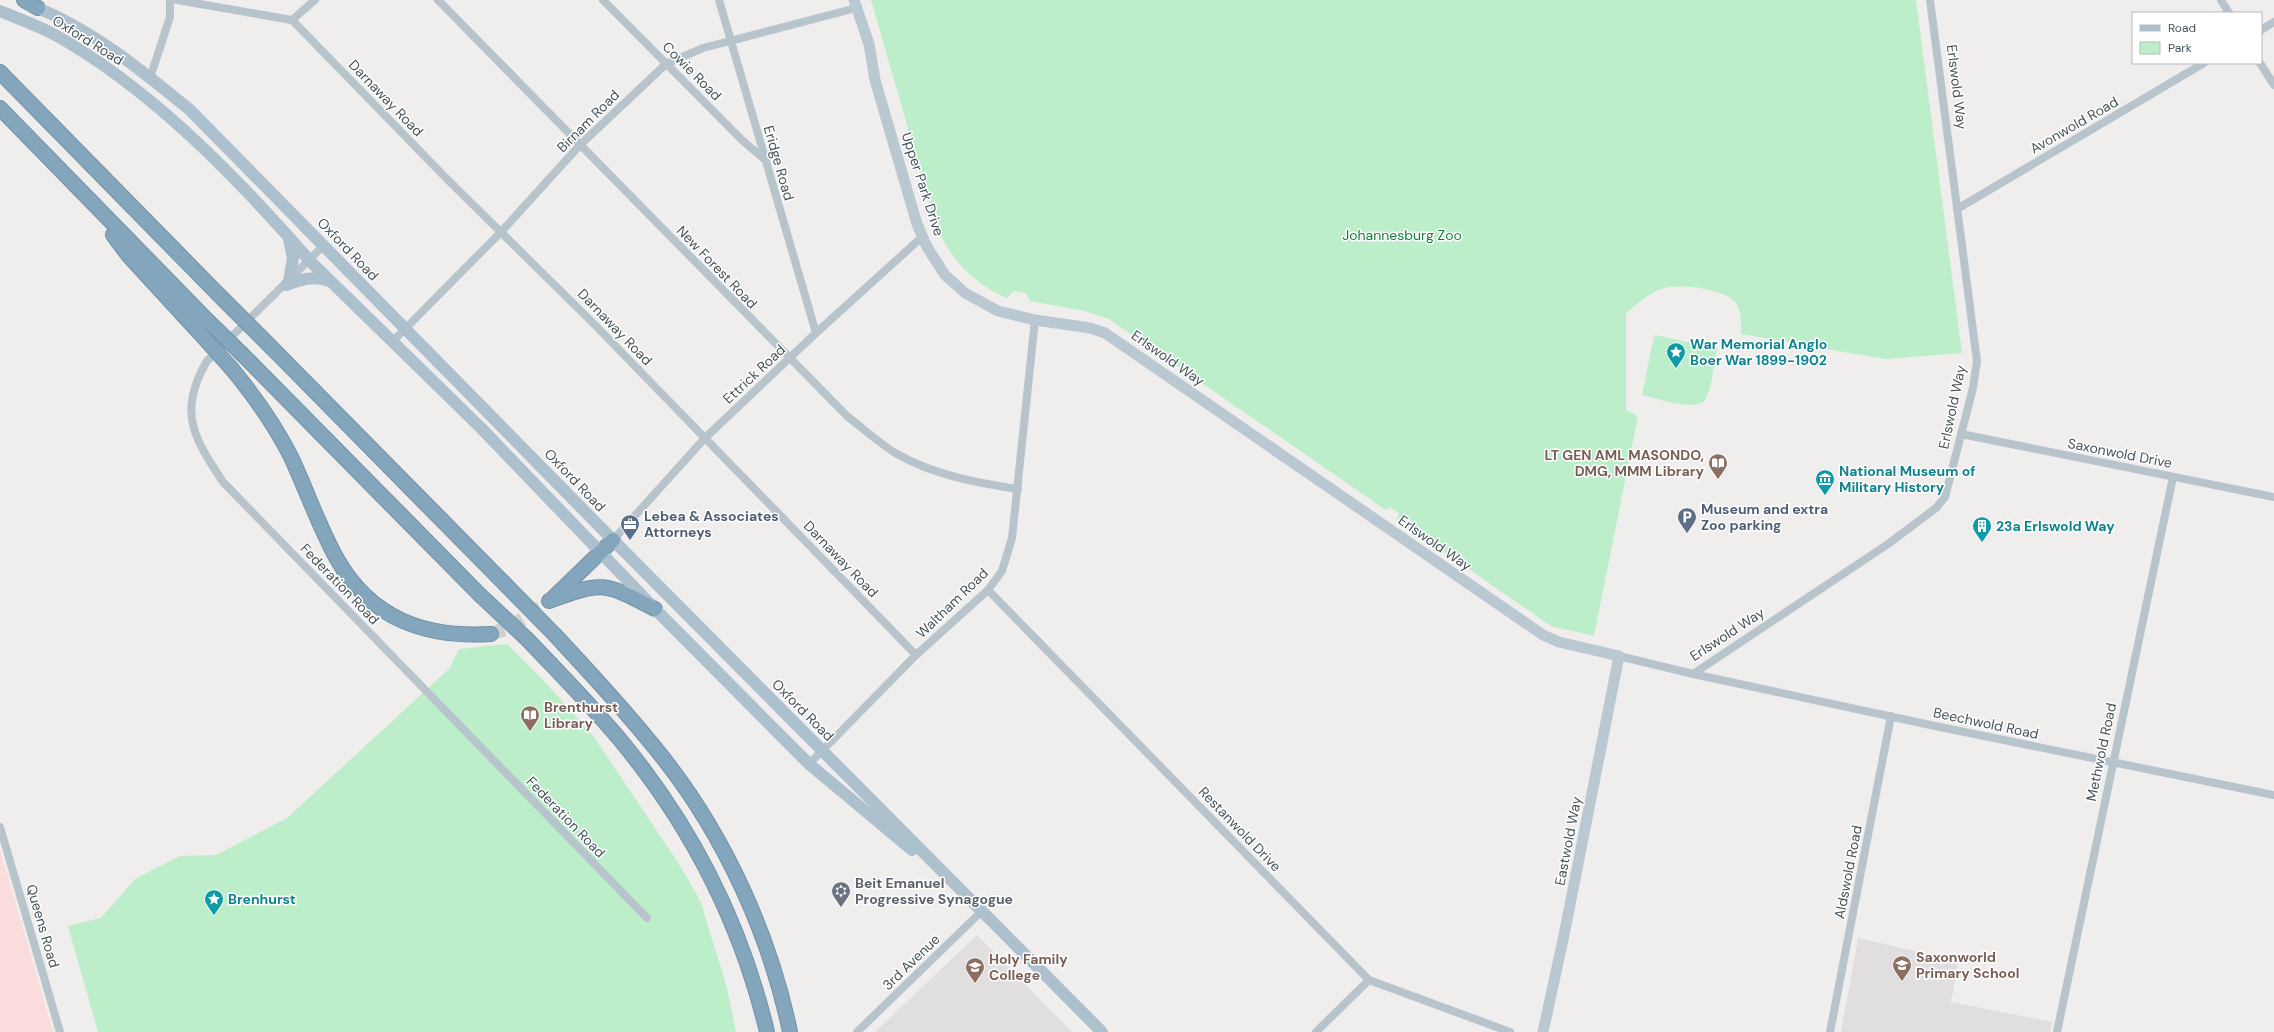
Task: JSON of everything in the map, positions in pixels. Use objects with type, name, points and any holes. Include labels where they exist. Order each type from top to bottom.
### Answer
[{"type":"highway","points":[[24,0],[38,8]]},
{"type":"highway","points":[[0,72],[556,636],[625,712],[664,759],[716,838],[738,882],[759,931],[781,995],[790,1032]]},
{"type":"highway","points":[[0,108],[208,321],[480,595],[528,640],[626,747],[679,820],[710,875],[735,931],[756,989],[767,1032]]},
{"type":"highway","points":[[87,197],[128,255],[232,369],[256,399],[272,423],[291,457],[337,560],[357,588],[375,604],[401,620],[420,628],[463,636],[491,634]]},
{"type":"highway","points":[[613,540],[546,603],[586,588],[604,586],[626,593],[655,608]]},
{"type":"main road","name":"Oxford Road","points":[[17,0],[78,27],[150,78],[190,110],[822,750],[980,913],[1092,1032]]},
{"type":"main road","name":"Upper Park Drive","points":[[855,4],[869,44],[877,87],[922,237],[945,275],[965,293],[998,311],[1035,320]]},
{"type":"main road","name":"Oxford Road","points":[[0,11],[48,32],[72,45],[140,93],[193,139],[288,236],[310,261],[482,429],[655,608],[809,764],[899,838],[980,913],[1102,1032]]},
{"type":"main road","points":[[288,236],[293,258],[287,283],[316,277],[330,281]]},
{"type":"main road","name":"Erlswold Way","points":[[1035,320],[1090,328],[1105,333],[1539,632],[1554,640],[1619,656]]},
{"type":"main road","name":"Eastwold Way","points":[[1543,1032],[1564,935],[1619,656]]},
{"type":"street","points":[[150,78],[168,23],[170,0]]},
{"type":"street","points":[[177,0],[292,20],[315,0]]},
{"type":"street","name":"New Forest Road","points":[[438,0],[789,359],[848,417],[897,453],[917,464],[964,479],[1018,489]]},
{"type":"street","name":"Cowie Road","points":[[603,0],[666,64],[764,158]]},
{"type":"street","name":"Eridge Road","points":[[719,0],[816,332]]},
{"type":"street","name":"Erlswold Way","points":[[1619,656],[1693,674],[1882,548],[1936,508],[1948,491],[1973,388],[1977,361],[1930,0]]},
{"type":"street","points":[[2221,0],[2228,12]]},
{"type":"street","name":"Birnam Road","points":[[392,342],[501,232],[580,145],[666,64],[703,48],[732,41],[855,4]]},
{"type":"street","name":"Darnaway Road","points":[[292,20],[705,438],[916,655]]},
{"type":"street","points":[[2262,29],[2274,22]]},
{"type":"street","name":"Avonwold Road","points":[[1957,209],[2202,64]]},
{"type":"street","points":[[2261,64],[2274,85]]},
{"type":"street","name":"Ettrick Road","points":[[613,540],[705,438],[816,332],[922,237]]},
{"type":"street","name":"Federation Road","points":[[324,245],[310,261],[207,361],[192,396],[191,413],[195,435],[200,446],[223,482],[647,918]]},
{"type":"street","name":"Waltham Road","points":[[809,764],[916,655],[988,590],[1002,571],[1010,550],[1018,489],[1035,320]]},
{"type":"street","name":"Saxonwold Drive","points":[[1961,434],[2274,497]]},
{"type":"street","name":"Methwold Road","points":[[2057,1032],[2112,762],[2173,477]]},
{"type":"street","name":"Restanwold Drive","points":[[988,590],[1369,980],[1510,1032]]},
{"type":"street","name":"Beechwold Road","points":[[1693,674],[2274,795]]},
{"type":"street","name":"Aldswold Road","points":[[1830,1032],[1891,716]]},
{"type":"street","name":"Queens Road","points":[[0,827],[60,1032]]},
{"type":"street","name":"3rd Avenue","points":[[857,1032],[980,913]]},
{"type":"street","points":[[1316,1032],[1369,980]]},
{"type":"shaded area","points":[[0,850],[53,1032],[0,1032]]},
{"type":"shaded area","name":"Holy Family College","points":[[977,935],[1072,1032],[875,1032]]},
{"type":"shaded area","name":"Saxonworld Primary School","points":[[1858,938],[1958,961],[1951,1002],[2052,1022],[2050,1032],[1841,1032]]},
{"type":"green space","name":"Johannesburg Zoo","points":[[871,0],[1916,0],[1962,353],[1885,359],[1741,334],[1741,318],[1739,309],[1735,302],[1721,293],[1700,288],[1668,287],[1648,296],[1626,313],[1626,410],[1638,416],[1594,636],[1551,626],[1397,519],[1399,513],[1390,507],[1386,510],[1109,319],[1085,311],[1030,301],[1026,293],[1014,291],[1007,298],[973,278],[948,249],[936,225]]},
{"type":"green space","points":[[1654,335],[1717,348],[1711,383],[1705,400],[1693,405],[1675,403],[1642,395]]},
{"type":"green space","points":[[507,644],[547,684],[594,737],[677,861],[700,900],[727,988],[736,1032],[98,1032],[68,926],[101,918],[135,879],[180,856],[216,855],[287,818],[450,668],[459,649]]},
{"type":"tunnel","points":[[491,634],[510,627],[543,606]]},
{"type":"place","name":"War Memorial Anglo Boer War 1899-1902","points":[[1676,369]]},
{"type":"place","name":"LT GEN AML MASONDO, DMG, MMM Library","points":[[1718,480]]},
{"type":"place","name":"National Museum of Military History","points":[[1825,496]]},
{"type":"place","name":"Museum and extra Zoo parking","points":[[1687,534]]},
{"type":"place","name":"Lebea & Associates Attorneys","points":[[630,541]]},
{"type":"place","name":"23a Erlswold Way","points":[[1982,543]]},
{"type":"place","name":"Brenthurst Library","points":[[530,732]]},
{"type":"place","name":"Beit Emanuel Progressive Synagogue","points":[[841,908]]},
{"type":"place","name":"Brenhurst","points":[[214,916]]},
{"type":"place","name":"Saxonworld Primary School","points":[[1902,982]]},
{"type":"place","name":"Holy Family College","points":[[975,984]]}]
